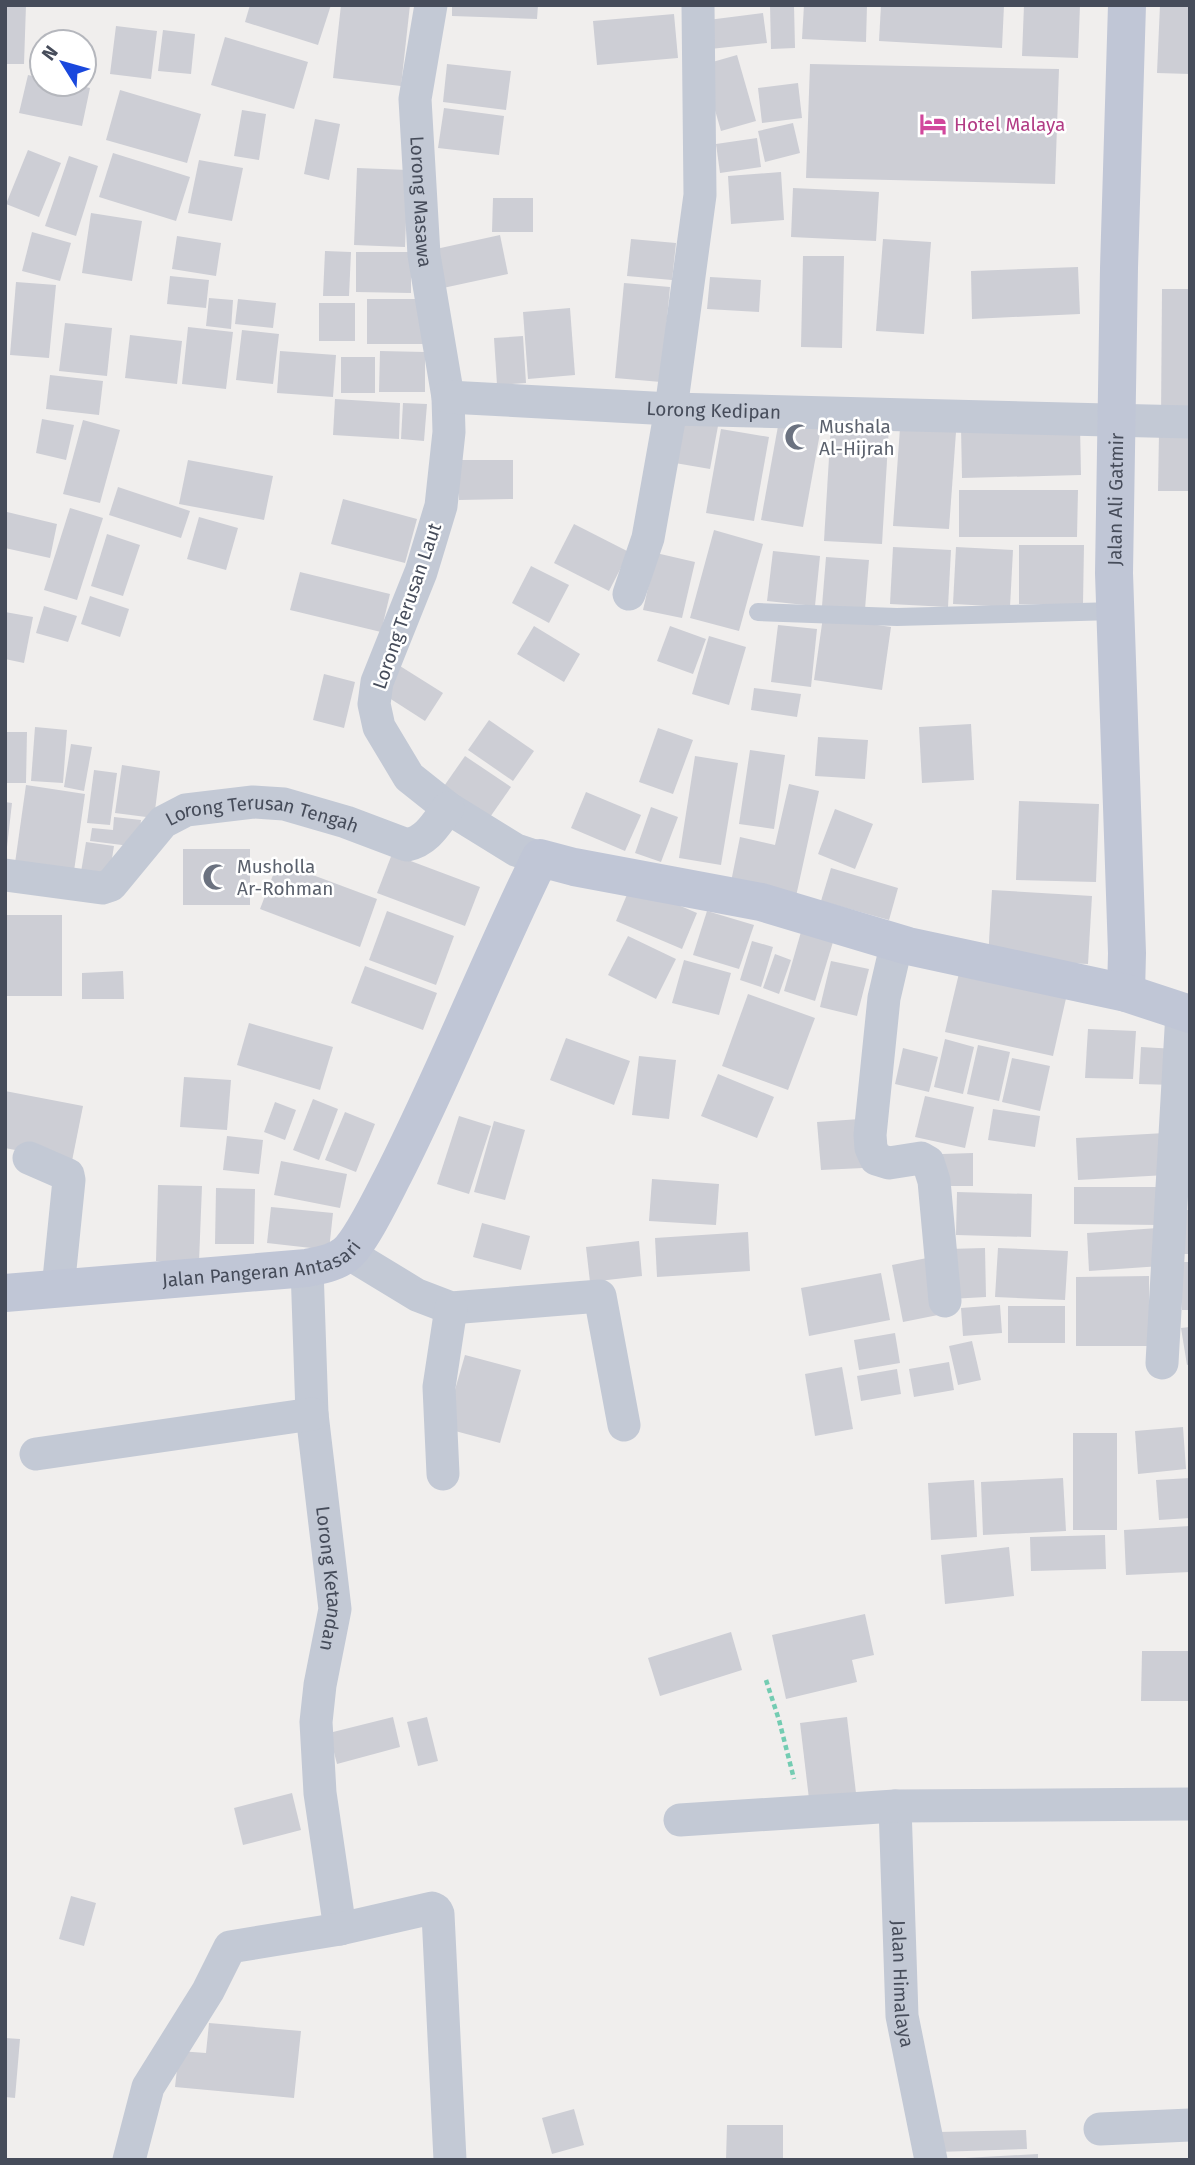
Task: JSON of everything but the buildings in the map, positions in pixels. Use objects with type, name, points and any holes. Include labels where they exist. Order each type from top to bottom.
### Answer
[{"type":"street","name":"Lorong Masawa","points":[[431,5],[415,99],[424,255],[448,397]]},
{"type":"street","points":[[629,594],[648,538],[671,409],[700,195],[698,5]]},
{"type":"street","name":"Jalan Ali Gatmir","points":[[1126,993],[1127,953],[1115,611],[1116,421],[1127,5]]},
{"type":"street","name":"Lorong Kedipan","points":[[448,397],[671,409],[1190,422]]},
{"type":"street","name":"Lorong Terusan Laut","points":[[448,397],[449,432],[441,506],[421,572],[377,682],[374,705],[379,727],[409,777],[448,808],[516,850],[540,858]]},
{"type":"street","name":"Lorong Terusan Tengah","points":[[5,875],[102,888],[111,885],[163,822],[186,810],[253,802],[285,804],[346,822],[407,845],[418,843],[427,836],[448,808]]},
{"type":"street","points":[[540,858],[574,867],[761,902],[897,942],[1126,993],[1186,1013],[1162,1363]]},
{"type":"street","name":"Jalan Pangeran Antasari","points":[[5,1293],[307,1268],[333,1262],[348,1253],[384,1194],[429,1104],[540,858]]},
{"type":"street","points":[[897,942],[884,998],[870,1135],[871,1149],[876,1158],[889,1163],[921,1158],[928,1162],[934,1181],[945,1301]]},
{"type":"street","points":[[29,1158],[65,1173],[69,1180],[58,1289]]},
{"type":"street","points":[[348,1253],[417,1295],[451,1308],[600,1296],[624,1425]]},
{"type":"street","name":"Lorong Ketandan","points":[[307,1268],[312,1414],[335,1609],[320,1685],[316,1722],[320,1793],[340,1929]]},
{"type":"street","points":[[443,1474],[439,1387],[451,1308]]},
{"type":"street","points":[[36,1454],[312,1414]]},
{"type":"street","points":[[680,1820],[895,1806],[1190,1804]]},
{"type":"street","name":"Jalan Himalaya","points":[[895,1806],[902,2016],[931,2160]]},
{"type":"street","points":[[129,2160],[148,2087],[208,1990],[230,1947],[340,1929],[432,1908],[438,1914],[450,2160]]},
{"type":"street","points":[[1100,2129],[1190,2125]]},
{"type":"lane","points":[[758,611],[897,617],[1115,611]]},
{"type":"path","points":[[766,1680],[779,1720],[801,1811]]},
{"type":"place","name":"Hotel Malaya","points":[[933,124]]},
{"type":"place","name":"Mushala Al-Hijrah","points":[[798,437]]},
{"type":"place","name":"Musholla Ar-Rohman","points":[[216,877]]}]
